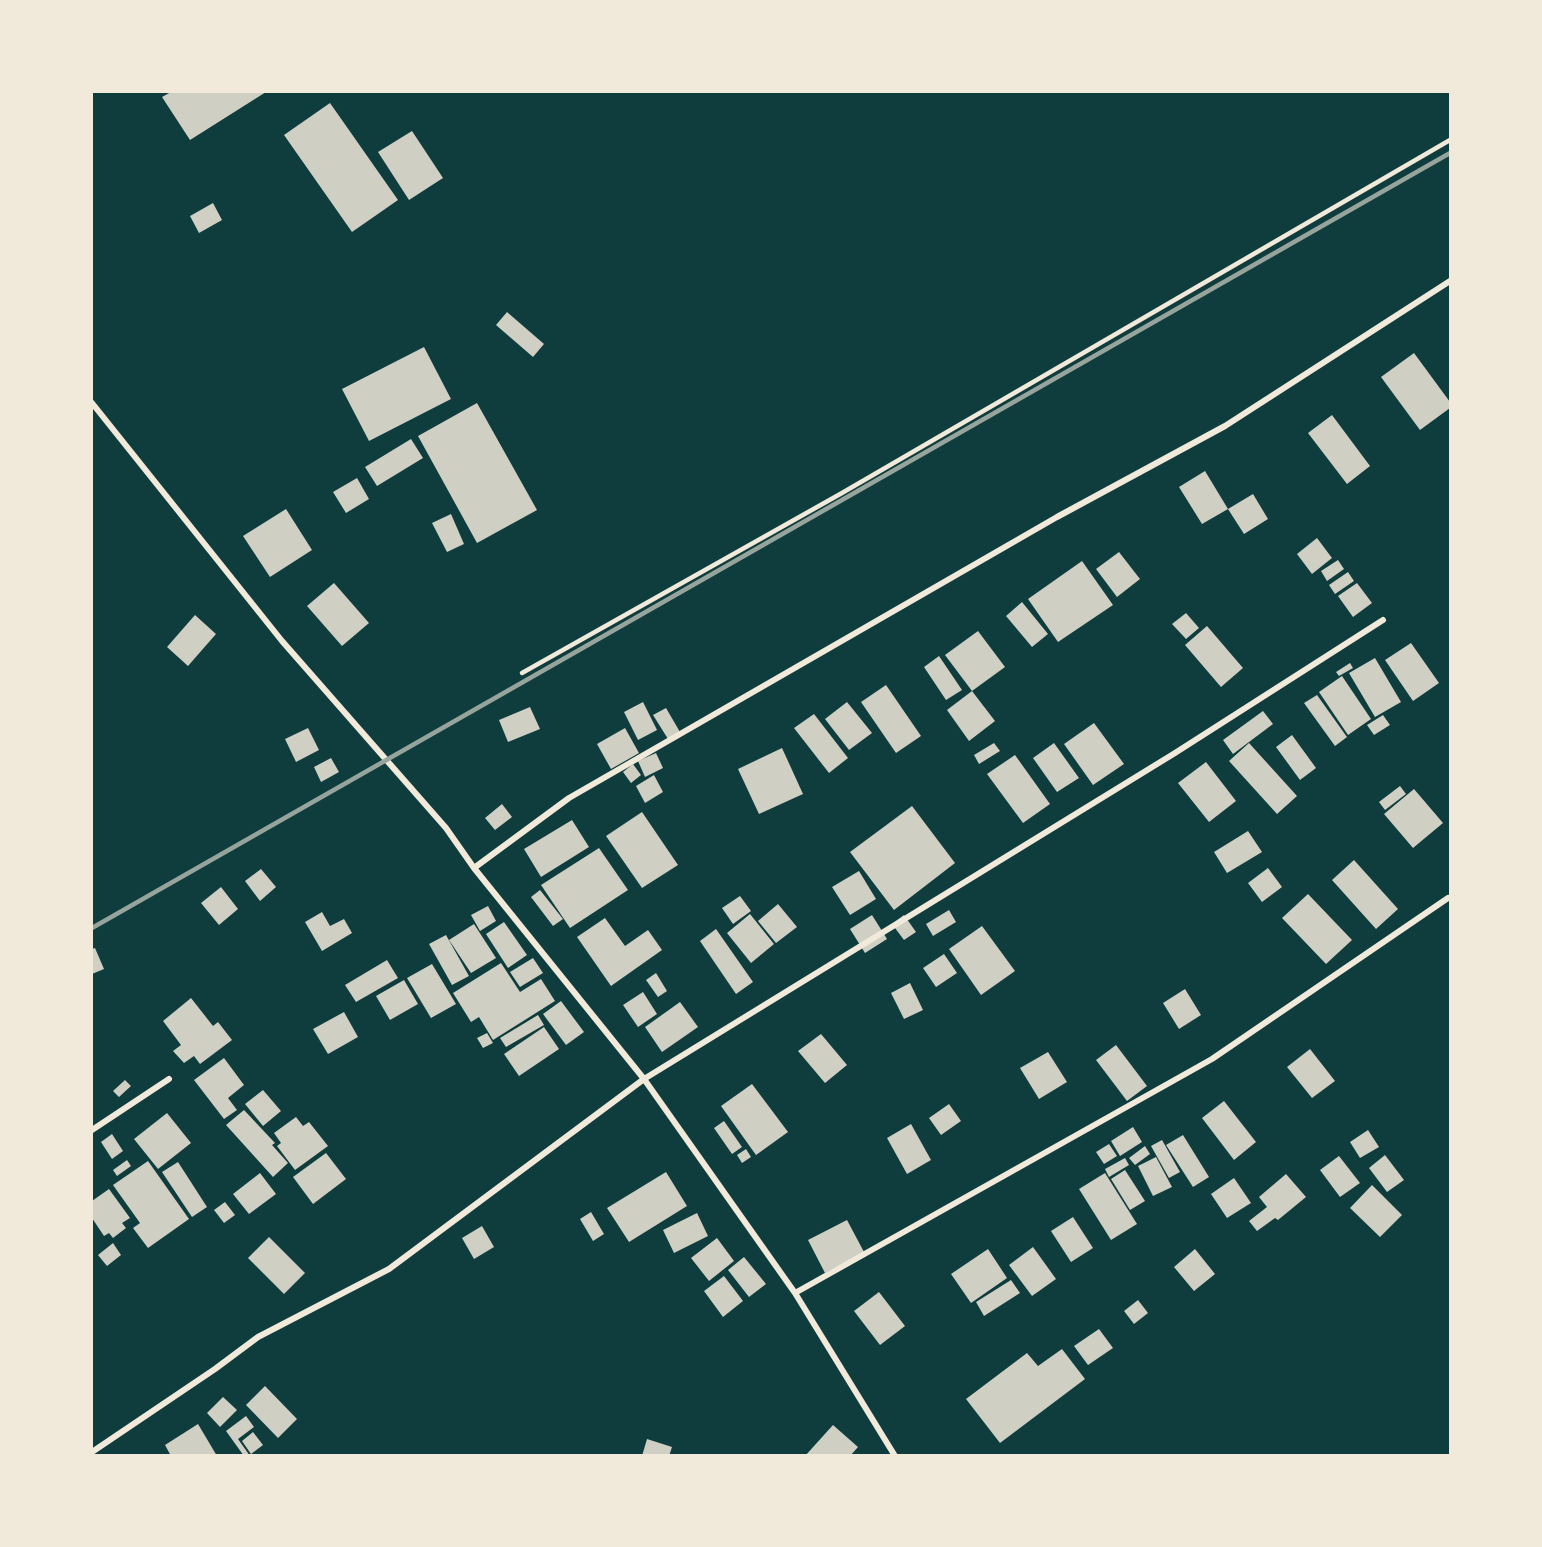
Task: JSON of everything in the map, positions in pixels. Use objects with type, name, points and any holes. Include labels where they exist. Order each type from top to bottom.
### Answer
[{"type":"street","points":[[474,868],[569,798],[1057,517],[1225,426],[1450,281]]},
{"type":"street","points":[[92,404],[282,641],[446,828],[474,868],[644,1079],[795,1293],[895,1455]]},
{"type":"street","points":[[92,1452],[215,1369],[258,1337],[389,1269],[644,1079],[1175,753],[1383,620]]},
{"type":"street","points":[[795,1293],[1212,1059],[1448,898]]},
{"type":"street","points":[[92,1130],[169,1078]]},
{"type":"lane","points":[[522,673],[842,493],[1450,140]]},
{"type":"building","points":[[171,92],[266,92],[190,140],[162,97]]},
{"type":"building","points":[[330,103],[398,200],[352,232],[284,135]]},
{"type":"building","points":[[412,131],[443,178],[409,200],[378,152]]},
{"type":"building","points":[[213,203],[222,220],[199,233],[190,216]]},
{"type":"building","points":[[507,312],[544,344],[533,357],[496,325]]},
{"type":"building","points":[[424,347],[451,399],[369,441],[342,389]]},
{"type":"building","points":[[1414,353],[1450,402],[1450,408],[1420,430],[1381,377]]},
{"type":"building","points":[[477,403],[537,510],[477,543],[418,436]]},
{"type":"building","points":[[1332,415],[1370,466],[1347,484],[1308,433]]},
{"type":"building","points":[[411,439],[423,458],[377,486],[365,467]]},
{"type":"building","points":[[1205,471],[1228,509],[1202,524],[1179,487]]},
{"type":"building","points":[[357,478],[369,499],[346,513],[333,492]]},
{"type":"building","points":[[1253,494],[1268,519],[1244,534],[1228,509]]},
{"type":"building","points":[[286,509],[312,550],[270,577],[243,536]]},
{"type":"building","points":[[451,514],[464,544],[447,552],[432,523]]},
{"type":"building","points":[[1317,538],[1332,558],[1312,574],[1297,554]]},
{"type":"building","points":[[1119,552],[1140,579],[1117,597],[1096,569]]},
{"type":"building","points":[[1338,560],[1344,569],[1327,581],[1321,571]]},
{"type":"building","points":[[1082,561],[1113,605],[1058,642],[1028,599]]},
{"type":"building","points":[[1348,572],[1354,581],[1335,594],[1329,585]]},
{"type":"building","points":[[334,583],[369,623],[342,646],[307,606]]},
{"type":"building","points":[[1357,583],[1372,603],[1353,617],[1338,596]]},
{"type":"building","points":[[1022,602],[1048,634],[1032,647],[1006,616]]},
{"type":"building","points":[[1186,613],[1199,628],[1186,639],[1172,624]]},
{"type":"building","points":[[195,615],[216,634],[188,666],[167,647]]},
{"type":"building","points":[[1207,626],[1243,668],[1221,687],[1185,645]]},
{"type":"building","points":[[978,631],[1005,667],[972,691],[945,655]]},
{"type":"building","points":[[1411,643],[1439,683],[1413,701],[1385,660]]},
{"type":"building","points":[[939,656],[962,690],[946,700],[924,667]]},
{"type":"building","points":[[1375,658],[1401,702],[1375,717],[1349,673]]},
{"type":"building","points":[[1350,663],[1353,668],[1339,676],[1336,672]]},
{"type":"building","points":[[1342,676],[1371,719],[1348,735],[1319,692]]},
{"type":"building","points":[[886,685],[921,736],[896,753],[861,702]]},
{"type":"building","points":[[972,691],[995,721],[969,741],[947,710]]},
{"type":"building","points":[[1317,695],[1347,737],[1335,746],[1304,703]]},
{"type":"building","points":[[643,702],[657,730],[638,740],[624,712]]},
{"type":"building","points":[[847,702],[872,733],[849,750],[825,719]]},
{"type":"building","points":[[530,707],[540,729],[508,742],[499,720]]},
{"type":"building","points":[[666,708],[680,732],[668,739],[653,715]]},
{"type":"building","points":[[1263,711],[1273,724],[1233,754],[1223,740]]},
{"type":"building","points":[[814,714],[848,758],[829,773],[794,728]]},
{"type":"building","points":[[1383,715],[1390,725],[1374,735],[1367,725]]},
{"type":"building","points":[[1094,723],[1124,764],[1093,785],[1064,744]]},
{"type":"building","points":[[308,728],[319,750],[296,762],[285,739]]},
{"type":"building","points":[[625,728],[639,753],[611,769],[597,744]]},
{"type":"building","points":[[1292,735],[1316,768],[1300,780],[1276,747]]},
{"type":"building","points":[[994,743],[1000,751],[979,764],[974,755]]},
{"type":"building","points":[[1054,743],[1079,778],[1057,792],[1033,758]]},
{"type":"building","points":[[1249,743],[1297,796],[1277,814],[1229,761]]},
{"type":"building","points":[[782,748],[803,794],[759,814],[738,769]]},
{"type":"building","points":[[656,753],[663,768],[645,777],[638,761]]},
{"type":"building","points":[[1015,755],[1050,804],[1023,823],[987,774]]},
{"type":"building","points":[[331,758],[339,772],[321,782],[314,767]]},
{"type":"building","points":[[1206,762],[1236,801],[1209,822],[1178,783]]},
{"type":"building","points":[[633,764],[641,775],[631,783],[623,772]]},
{"type":"building","points":[[654,775],[663,792],[645,803],[636,786]]},
{"type":"building","points":[[1400,786],[1406,794],[1385,810],[1379,802]]},
{"type":"building","points":[[1414,789],[1443,823],[1413,848],[1384,814]]},
{"type":"building","points":[[502,804],[512,817],[495,830],[485,818]]},
{"type":"building","points":[[912,806],[955,863],[894,910],[850,852]]},
{"type":"building","points":[[642,812],[678,865],[642,888],[606,836]]},
{"type":"building","points":[[572,820],[589,847],[541,877],[524,849]]},
{"type":"building","points":[[1248,831],[1262,852],[1227,873],[1214,852]]},
{"type":"building","points":[[599,848],[628,890],[570,928],[541,885]]},
{"type":"building","points":[[1354,860],[1398,909],[1376,929],[1332,880]]},
{"type":"building","points":[[1268,868],[1282,887],[1262,902],[1248,883]]},
{"type":"building","points":[[261,869],[276,887],[260,901],[245,881]]},
{"type":"building","points":[[859,871],[876,899],[850,915],[832,887]]},
{"type":"building","points":[[221,887],[238,909],[219,925],[201,903]]},
{"type":"building","points":[[540,890],[563,919],[553,926],[531,897]]},
{"type":"building","points":[[1308,894],[1352,940],[1326,964],[1282,918]]},
{"type":"building","points":[[740,896],[751,911],[733,924],[722,908]]},
{"type":"building","points":[[778,904],[797,927],[776,943],[758,921]]},
{"type":"building","points":[[488,906],[496,921],[480,931],[471,915]]},
{"type":"building","points":[[949,910],[956,922],[933,936],[926,924]]},
{"type":"building","points":[[322,912],[330,926],[344,919],[352,933],[322,951],[305,922]]},
{"type":"building","points":[[750,914],[774,944],[751,963],[727,933]]},
{"type":"building","points":[[872,915],[887,939],[865,953],[850,929]]},
{"type":"building","points":[[904,915],[916,932],[904,940],[892,924]]},
{"type":"building","points":[[605,918],[625,946],[648,930],[662,950],[611,986],[577,937]]},
{"type":"building","points":[[504,922],[527,955],[508,968],[486,934]]},
{"type":"building","points":[[474,924],[496,958],[471,973],[449,940]]},
{"type":"building","points":[[982,926],[1015,971],[981,995],[949,949]]},
{"type":"building","points":[[716,929],[753,982],[736,994],[700,941]]},
{"type":"building","points":[[446,935],[469,976],[452,985],[429,944]]},
{"type":"building","points":[[95,948],[104,969],[92,974],[92,949]]},
{"type":"building","points":[[944,954],[957,973],[936,987],[923,968]]},
{"type":"building","points":[[533,958],[543,973],[520,987],[510,972]]},
{"type":"building","points":[[387,960],[398,978],[356,1002],[345,985]]},
{"type":"building","points":[[501,963],[520,992],[541,979],[555,1001],[493,1040],[479,1017],[471,1022],[453,993]]},
{"type":"building","points":[[432,964],[456,1004],[431,1018],[407,978]]},
{"type":"building","points":[[656,973],[667,991],[658,997],[646,980]]},
{"type":"building","points":[[404,980],[418,1004],[390,1020],[376,996]]},
{"type":"building","points":[[910,983],[923,1010],[904,1019],[891,993]]},
{"type":"building","points":[[1185,989],[1201,1015],[1179,1029],[1163,1003]]},
{"type":"building","points":[[643,992],[657,1014],[638,1027],[623,1005]]},
{"type":"building","points":[[191,998],[213,1026],[218,1022],[232,1040],[200,1064],[194,1056],[184,1063],[173,1051],[181,1045],[163,1021]]},
{"type":"building","points":[[561,1001],[584,1032],[566,1045],[543,1014]]},
{"type":"building","points":[[680,1002],[698,1027],[662,1052],[645,1027]]},
{"type":"building","points":[[344,1012],[358,1037],[328,1054],[313,1029]]},
{"type":"building","points":[[538,1015],[544,1025],[506,1047],[500,1038]]},
{"type":"building","points":[[544,1027],[559,1049],[519,1076],[504,1054]]},
{"type":"building","points":[[487,1033],[493,1043],[483,1048],[477,1038]]},
{"type":"building","points":[[821,1034],[847,1065],[825,1083],[798,1051]]},
{"type":"building","points":[[1116,1045],[1147,1086],[1127,1101],[1096,1060]]},
{"type":"building","points":[[1310,1049],[1335,1081],[1312,1098],[1287,1067]]},
{"type":"building","points":[[1048,1052],[1067,1082],[1039,1099],[1020,1068]]},
{"type":"building","points":[[224,1058],[244,1085],[228,1098],[237,1110],[224,1119],[194,1080]]},
{"type":"building","points":[[125,1080],[131,1086],[119,1097],[113,1091]]},
{"type":"building","points":[[752,1084],[788,1132],[756,1155],[721,1106]]},
{"type":"building","points":[[263,1090],[281,1111],[263,1126],[245,1104]]},
{"type":"building","points":[[1224,1101],[1256,1142],[1234,1160],[1202,1118]]},
{"type":"building","points":[[949,1104],[961,1121],[941,1135],[929,1118]]},
{"type":"building","points":[[244,1110],[275,1143],[272,1145],[288,1163],[273,1177],[226,1125]]},
{"type":"building","points":[[167,1113],[191,1143],[158,1169],[134,1139]]},
{"type":"building","points":[[296,1117],[303,1126],[309,1122],[328,1146],[295,1170],[277,1146],[281,1143],[274,1133]]},
{"type":"building","points":[[724,1121],[742,1147],[732,1154],[714,1128]]},
{"type":"building","points":[[911,1124],[931,1160],[907,1174],[887,1138]]},
{"type":"building","points":[[1133,1127],[1142,1142],[1120,1156],[1111,1141]]},
{"type":"building","points":[[1368,1130],[1379,1147],[1360,1158],[1350,1142]]},
{"type":"building","points":[[112,1134],[123,1151],[112,1159],[101,1142]]},
{"type":"building","points":[[1183,1135],[1209,1177],[1193,1187],[1166,1145]]},
{"type":"building","points":[[1162,1140],[1180,1172],[1169,1178],[1151,1146]]},
{"type":"building","points":[[1109,1144],[1117,1156],[1104,1164],[1096,1152]]},
{"type":"building","points":[[1145,1146],[1150,1154],[1135,1165],[1129,1158]]},
{"type":"building","points":[[746,1149],[751,1157],[742,1163],[737,1155]]},
{"type":"building","points":[[326,1153],[346,1179],[313,1204],[293,1177]]},
{"type":"building","points":[[1385,1155],[1404,1180],[1387,1192],[1369,1168]]},
{"type":"building","points":[[1339,1156],[1360,1183],[1340,1197],[1320,1170]]},
{"type":"building","points":[[1156,1157],[1172,1187],[1153,1196],[1138,1166]]},
{"type":"building","points":[[1125,1158],[1129,1165],[1109,1177],[1105,1169]]},
{"type":"building","points":[[127,1160],[131,1166],[117,1176],[113,1170]]},
{"type":"building","points":[[148,1161],[189,1219],[148,1248],[133,1228],[140,1223],[113,1185]]},
{"type":"building","points":[[178,1162],[207,1207],[192,1217],[162,1172]]},
{"type":"building","points":[[1125,1170],[1145,1201],[1130,1210],[1111,1179]]},
{"type":"building","points":[[666,1172],[687,1206],[629,1242],[607,1208]]},
{"type":"building","points":[[260,1173],[276,1194],[249,1214],[233,1194]]},
{"type":"building","points":[[1105,1173],[1137,1224],[1111,1240],[1079,1189]]},
{"type":"building","points":[[1286,1174],[1306,1197],[1278,1220],[1275,1218],[1257,1231],[1249,1221],[1267,1207],[1259,1197]]},
{"type":"building","points":[[1234,1178],[1251,1203],[1227,1218],[1211,1194]]},
{"type":"building","points":[[1372,1185],[1402,1215],[1380,1237],[1350,1208]]},
{"type":"building","points":[[109,1189],[130,1218],[122,1223],[126,1228],[113,1238],[109,1233],[104,1236],[92,1218],[92,1201]]},
{"type":"building","points":[[225,1202],[235,1215],[224,1223],[214,1210]]},
{"type":"building","points":[[591,1212],[604,1234],[593,1241],[580,1219]]},
{"type":"building","points":[[697,1213],[708,1236],[674,1253],[663,1230]]},
{"type":"building","points":[[1073,1217],[1093,1248],[1071,1262],[1051,1231]]},
{"type":"building","points":[[847,1220],[864,1252],[825,1273],[808,1240]]},
{"type":"building","points":[[482,1226],[494,1247],[474,1259],[462,1238]]},
{"type":"building","points":[[269,1237],[305,1273],[284,1294],[248,1258]]},
{"type":"building","points":[[717,1238],[734,1261],[709,1281],[691,1258]]},
{"type":"building","points":[[113,1243],[121,1255],[107,1266],[98,1255]]},
{"type":"building","points":[[1033,1247],[1056,1279],[1032,1296],[1009,1265]]},
{"type":"building","points":[[988,1249],[1007,1278],[971,1303],[951,1274]]},
{"type":"building","points":[[1195,1249],[1215,1274],[1194,1291],[1174,1267]]},
{"type":"building","points":[[744,1257],[766,1284],[749,1297],[728,1270]]},
{"type":"building","points":[[724,1276],[743,1301],[723,1317],[704,1291]]},
{"type":"building","points":[[1011,1280],[1020,1293],[984,1316],[976,1302]]},
{"type":"building","points":[[879,1292],[905,1326],[880,1345],[854,1311]]},
{"type":"building","points":[[1138,1300],[1148,1313],[1134,1324],[1124,1311]]},
{"type":"building","points":[[1099,1329],[1113,1348],[1088,1365],[1074,1346]]},
{"type":"building","points":[[1062,1349],[1085,1379],[1000,1443],[966,1399],[1027,1353],[1038,1366]]},
{"type":"building","points":[[265,1386],[297,1419],[278,1438],[246,1405]]},
{"type":"building","points":[[223,1397],[237,1410],[220,1427],[207,1413]]},
{"type":"building","points":[[246,1416],[254,1427],[238,1439],[250,1456],[244,1456],[226,1431]]},
{"type":"building","points":[[198,1424],[217,1456],[171,1456],[165,1445]]},
{"type":"building","points":[[833,1425],[858,1447],[850,1456],[805,1456]]},
{"type":"building","points":[[253,1432],[263,1445],[251,1454],[242,1441]]},
{"type":"building","points":[[647,1439],[672,1447],[669,1456],[642,1456]]},
{"type":"railway","points":[[92,928],[1450,153]]}]
